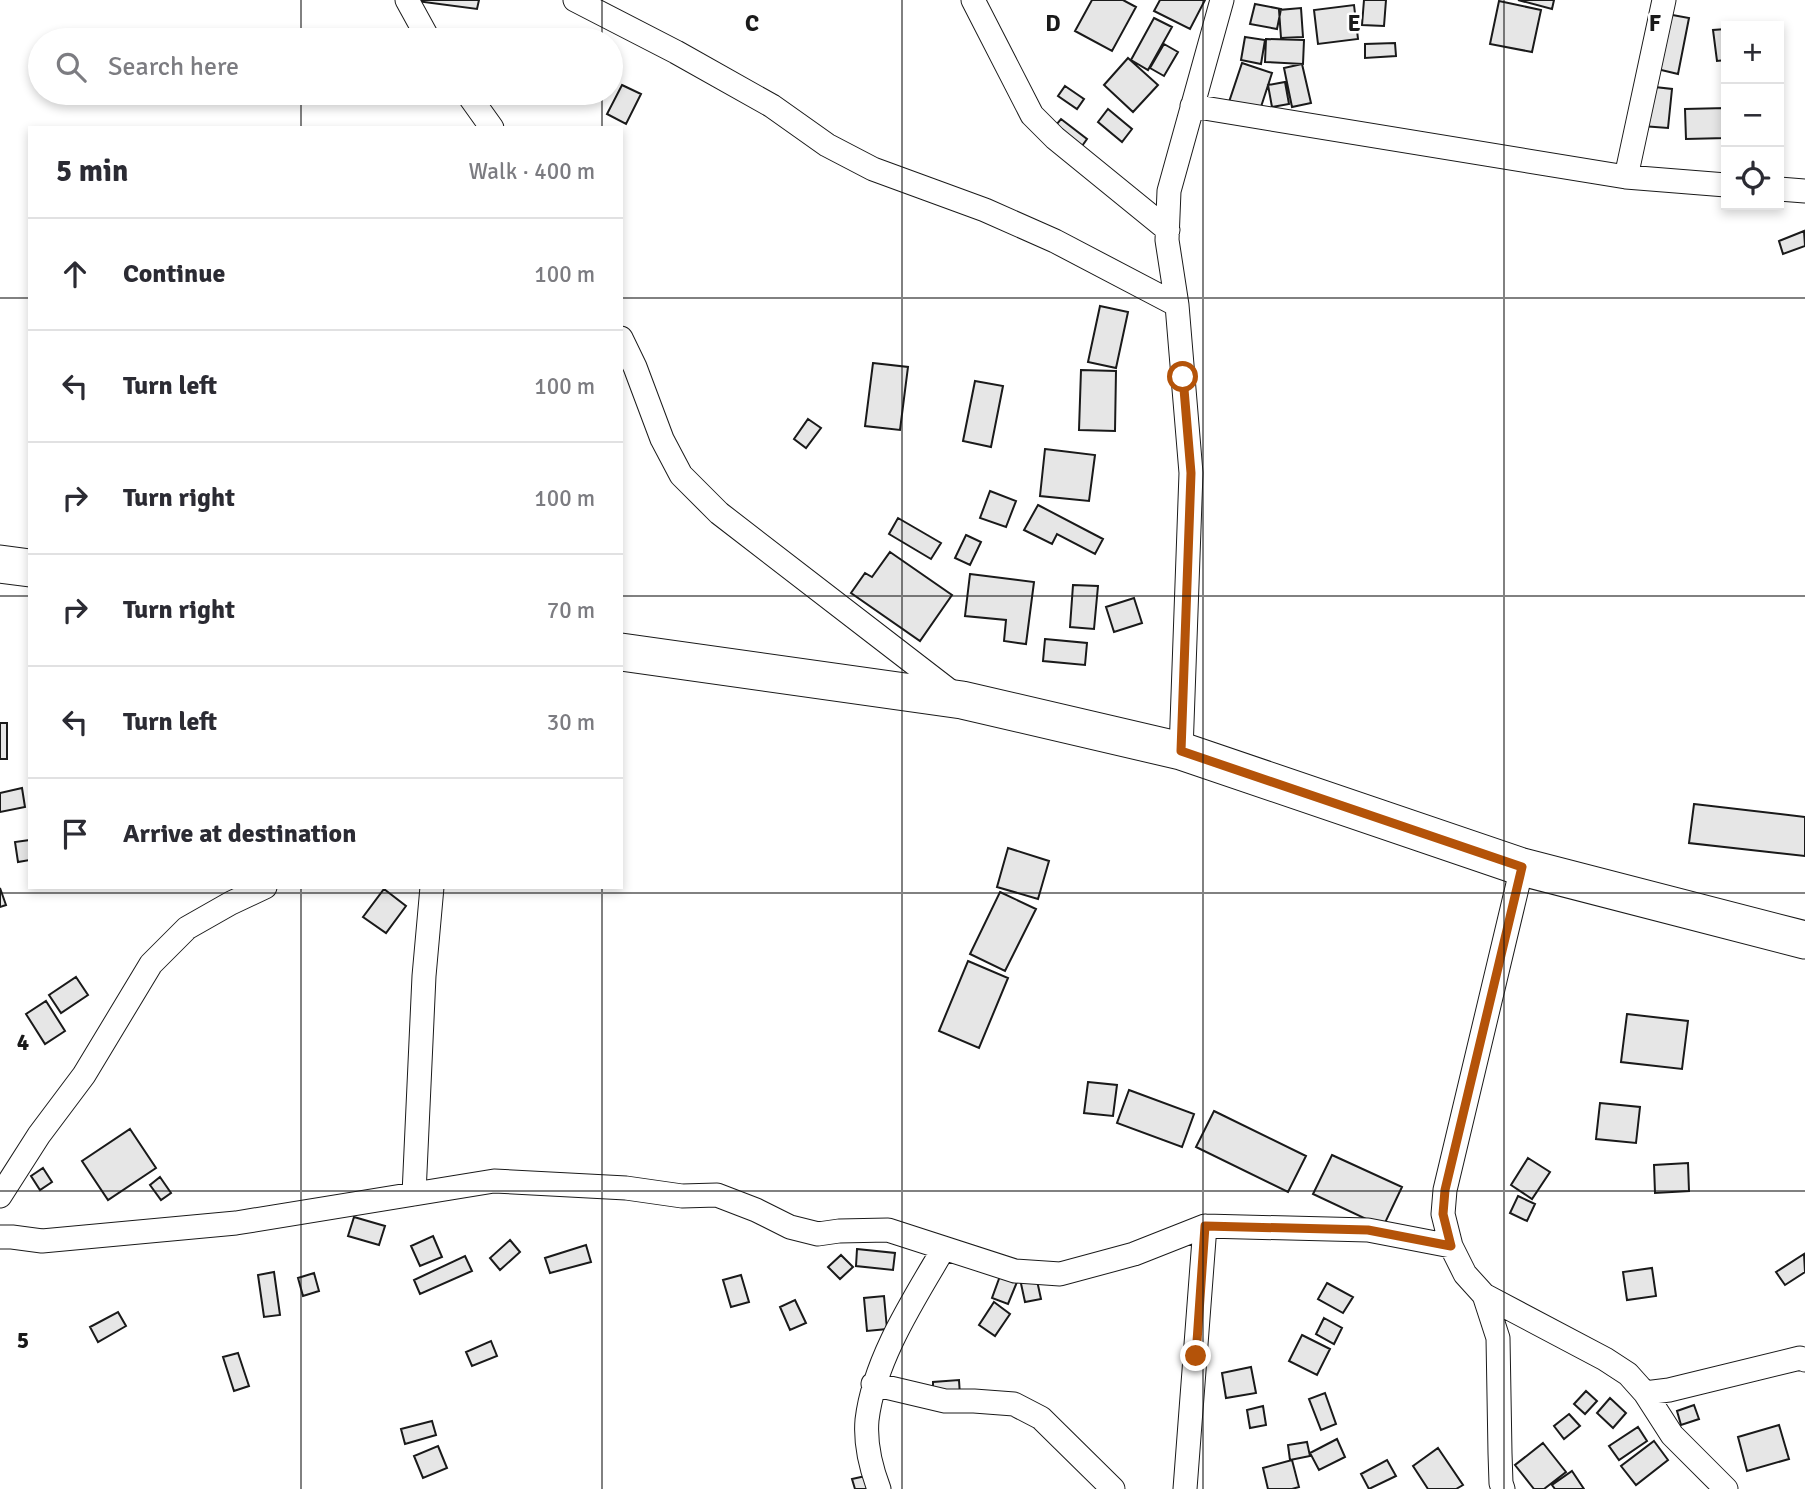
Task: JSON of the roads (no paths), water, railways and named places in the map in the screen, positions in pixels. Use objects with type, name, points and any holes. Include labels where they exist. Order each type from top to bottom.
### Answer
[{"type":"main road","points":[[0,564],[28,568]]},
{"type":"main road","points":[[623,652],[962,700],[1181,751],[1522,867],[1805,940]]},
{"type":"street","points":[[407,0],[422,28]]},
{"type":"street","points":[[575,0],[772,106],[827,145],[873,169],[985,210],[1055,241],[1177,305]]},
{"type":"street","points":[[973,0],[1032,115],[1055,138],[1168,230]]},
{"type":"street","points":[[1181,751],[1191,473],[1177,305],[1167,240],[1169,191],[1222,0]]},
{"type":"street","points":[[1626,177],[1664,0]]},
{"type":"street","points":[[476,105],[491,126]]},
{"type":"street","points":[[1192,106],[1626,177],[1721,185]]},
{"type":"street","points":[[1784,189],[1805,191]]},
{"type":"street","points":[[623,342],[662,439],[681,475],[719,513],[962,700]]},
{"type":"street","points":[[1522,867],[1445,1190],[1443,1214],[1451,1246],[1465,1274],[1484,1295],[1628,1374],[1645,1393],[1672,1435],[1726,1489]]},
{"type":"street","points":[[0,1196],[39,1135],[84,1075],[151,964],[187,928],[261,889]]},
{"type":"street","points":[[414,1194],[424,976],[432,889]]},
{"type":"street","points":[[0,1237],[42,1241],[236,1223],[494,1181],[626,1188],[682,1196],[718,1195],[790,1227],[818,1234],[888,1230],[1015,1271],[1060,1274],[1134,1254],[1205,1226],[1368,1230],[1451,1246]]},
{"type":"street","points":[[1185,1489],[1205,1226]]},
{"type":"street","points":[[879,1489],[871,1467],[867,1423],[873,1384],[904,1315],[944,1248]]},
{"type":"street","points":[[1484,1295],[1498,1338],[1503,1489]]},
{"type":"street","points":[[1645,1393],[1670,1390],[1803,1358]]},
{"type":"street","points":[[873,1384],[945,1401],[1014,1404],[1041,1418],[1113,1489]]}]
